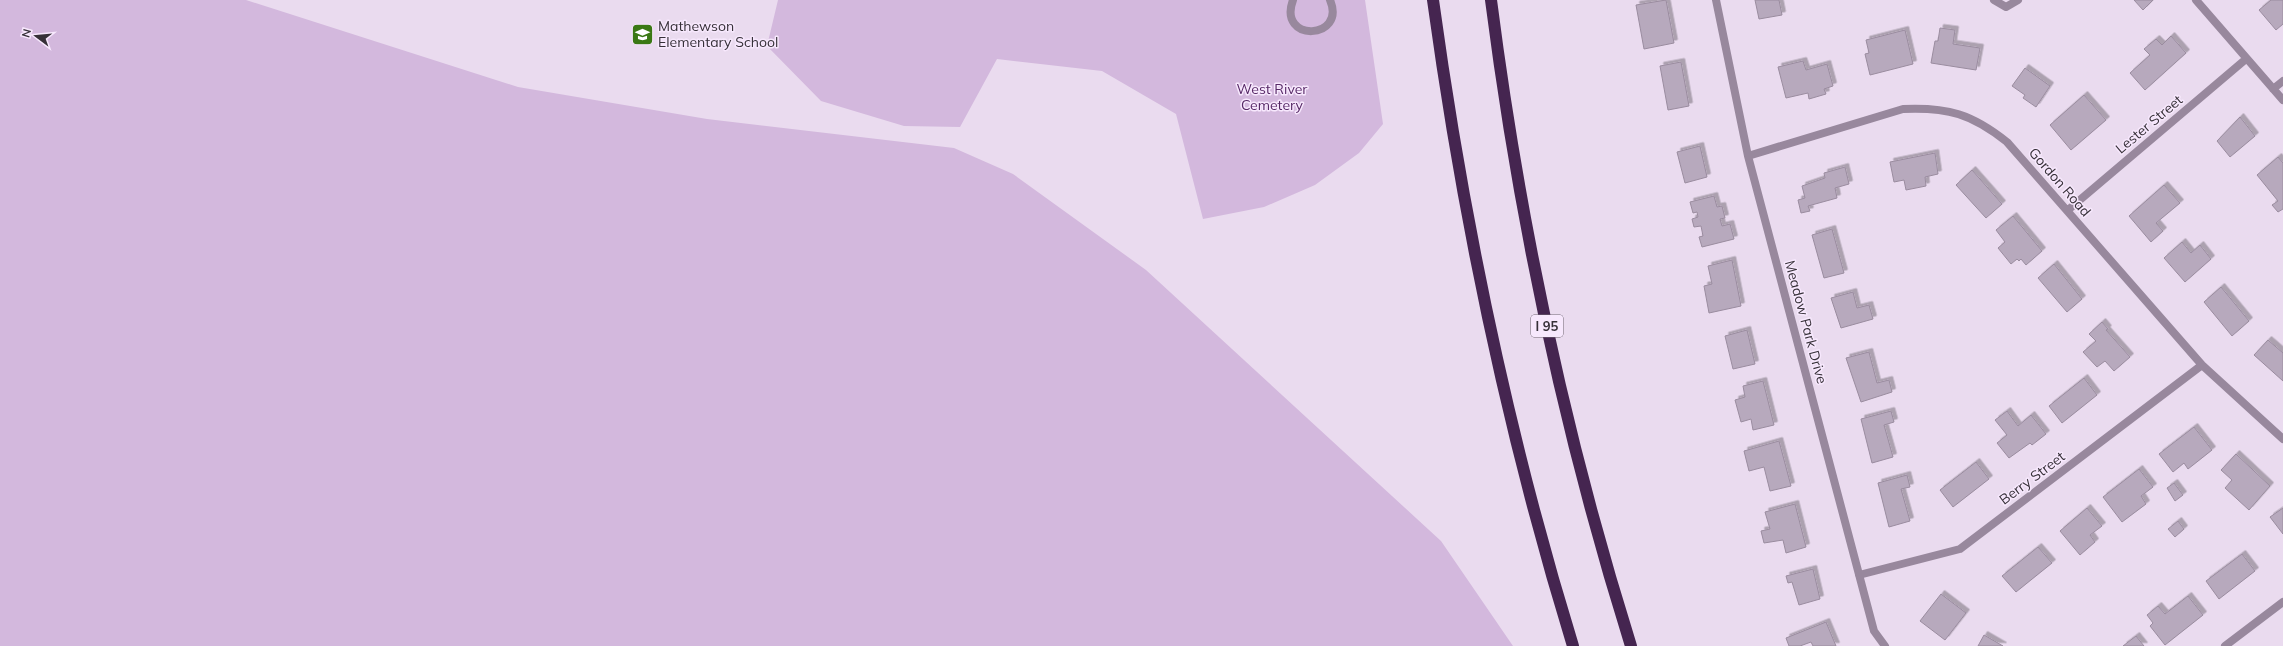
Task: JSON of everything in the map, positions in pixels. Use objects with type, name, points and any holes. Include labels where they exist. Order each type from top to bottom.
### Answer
[{"type":"highway","points":[[1434,0],[1453,136],[1485,306],[1532,503],[1573,646]]},
{"type":"highway","name":"I 95","points":[[1491,0],[1514,156],[1548,332],[1576,453],[1631,646]]},
{"type":"street","points":[[1293,0],[1290,14],[1293,21],[1297,27],[1310,32],[1323,29],[1328,24],[1332,12],[1330,0]]},
{"type":"street","name":"Meadow Park Drive","points":[[1716,0],[1748,156],[1874,631],[1885,646]]},
{"type":"street","points":[[1994,0],[2006,7],[2018,0]]},
{"type":"street","points":[[2196,0],[2283,100]]},
{"type":"street","name":"Lester Street","points":[[2068,210],[2246,59]]},
{"type":"street","points":[[2273,89],[2283,81]]},
{"type":"street","name":"Gordon Road","points":[[1748,156],[1903,109],[1928,108],[1949,111],[1966,115],[1982,123],[2007,142],[2202,365],[2283,440]]},
{"type":"street","name":"Berry Street","points":[[1859,574],[1960,549],[2202,365]]},
{"type":"street","points":[[2225,646],[2283,602]]},
{"type":"green space","points":[[0,0],[246,0],[518,87],[707,119],[954,148],[1013,174],[1146,270],[1441,541],[1513,646],[0,646]]},
{"type":"green space","name":"West River Cemetery","points":[[778,0],[1365,0],[1383,124],[1359,153],[1315,185],[1264,207],[1203,219],[1176,114],[1102,71],[997,59],[960,127],[904,126],[821,101],[767,46]]},
{"type":"building","points":[[1666,0],[1674,43],[1644,49],[1636,5]]},
{"type":"building","points":[[1755,0],[1779,0],[1782,15],[1759,19]]},
{"type":"building","points":[[2134,0],[2153,0],[2143,10]]},
{"type":"building","points":[[2271,0],[2283,0],[2283,24],[2276,30],[2259,10]]},
{"type":"building","points":[[1940,28],[1955,30],[1953,44],[1980,48],[1976,70],[1931,63],[1935,41],[1938,41]]},
{"type":"building","points":[[1905,30],[1913,64],[1870,75],[1865,54],[1869,53],[1866,40]]},
{"type":"building","points":[[2171,36],[2186,53],[2145,90],[2130,73],[2150,55],[2144,49],[2156,39],[2162,45]]},
{"type":"building","points":[[1803,61],[1806,70],[1827,64],[1833,86],[1824,89],[1826,94],[1809,99],[1808,93],[1786,98],[1778,67]]},
{"type":"building","points":[[1681,62],[1689,106],[1668,110],[1660,66]]},
{"type":"building","points":[[2025,68],[2050,86],[2036,107],[2023,98],[2025,95],[2012,86]]},
{"type":"building","points":[[2084,95],[2106,120],[2071,150],[2050,125]]},
{"type":"building","points":[[2240,117],[2255,136],[2230,157],[2217,141]]},
{"type":"building","points":[[1700,146],[1707,177],[1685,183],[1677,152]]},
{"type":"building","points":[[1935,153],[1938,174],[1925,177],[1926,186],[1906,190],[1904,180],[1894,182],[1890,162]]},
{"type":"building","points":[[2278,157],[2283,163],[2283,209],[2278,212],[2272,205],[2278,201],[2257,175]]},
{"type":"building","points":[[1845,167],[1849,184],[1835,188],[1837,198],[1808,206],[1810,211],[1801,213],[1798,200],[1805,198],[1802,186],[1825,178],[1824,173]]},
{"type":"building","points":[[1972,170],[2002,204],[1986,218],[1956,185]]},
{"type":"building","points":[[2164,185],[2180,203],[2156,223],[2163,231],[2151,242],[2129,216]]},
{"type":"building","points":[[1714,196],[1717,207],[1722,206],[1725,218],[1720,219],[1722,226],[1730,224],[1734,239],[1702,247],[1699,237],[1703,236],[1701,226],[1694,227],[1692,219],[1698,217],[1697,212],[1693,213],[1690,202]]},
{"type":"building","points":[[2013,216],[2042,251],[2026,265],[2021,259],[2019,261],[2017,259],[2011,264],[1998,248],[2005,242],[1996,230]]},
{"type":"building","points":[[1832,229],[1844,273],[1824,278],[1812,235]]},
{"type":"building","points":[[2182,242],[2191,253],[2200,245],[2211,259],[2185,282],[2164,258]]},
{"type":"building","points":[[1732,260],[1741,306],[1709,313],[1704,286],[1712,284],[1708,266]]},
{"type":"building","points":[[2054,264],[2082,299],[2067,312],[2038,278]]},
{"type":"building","points":[[2221,287],[2249,321],[2232,336],[2204,302]]},
{"type":"building","points":[[1853,292],[1857,308],[1869,305],[1873,319],[1841,328],[1831,298]]},
{"type":"building","points":[[2102,322],[2108,329],[2106,330],[2130,357],[2114,371],[2105,361],[2097,367],[2083,352],[2096,341],[2089,334]]},
{"type":"building","points":[[1747,330],[1755,364],[1733,369],[1725,336]]},
{"type":"building","points":[[2268,340],[2283,353],[2283,381],[2254,355]]},
{"type":"building","points":[[1869,352],[1877,383],[1889,380],[1892,392],[1861,402],[1846,358]]},
{"type":"building","points":[[2084,378],[2097,395],[2062,423],[2049,406]]},
{"type":"building","points":[[1763,381],[1774,425],[1753,430],[1751,419],[1741,422],[1735,400],[1745,397],[1743,386]]},
{"type":"building","points":[[1891,411],[1894,422],[1884,425],[1893,457],[1872,463],[1861,419]]},
{"type":"building","points":[[2007,411],[2018,426],[2031,415],[2046,434],[2032,445],[2030,443],[2009,458],[1997,443],[2007,435],[1995,420]]},
{"type":"building","points":[[2194,427],[2212,450],[2188,469],[2184,463],[2173,472],[2159,454]]},
{"type":"building","points":[[1779,441],[1791,486],[1770,491],[1764,467],[1749,471],[1744,451]]},
{"type":"building","points":[[2236,454],[2270,486],[2249,510],[2225,488],[2232,480],[2221,470]]},
{"type":"building","points":[[1976,462],[1989,479],[1953,507],[1940,490]]},
{"type":"building","points":[[2139,469],[2153,487],[2141,496],[2146,504],[2122,522],[2103,497]]},
{"type":"building","points":[[1907,475],[1910,487],[1901,489],[1910,521],[1889,527],[1878,483]]},
{"type":"building","points":[[2174,483],[2183,495],[2175,501],[2167,488]]},
{"type":"building","points":[[1795,504],[1806,547],[1786,553],[1783,540],[1764,543],[1761,531],[1770,529],[1765,512]]},
{"type":"building","points":[[2087,508],[2102,526],[2090,535],[2095,542],[2080,555],[2060,531]]},
{"type":"building","points":[[2283,508],[2283,534],[2270,517]]},
{"type":"building","points":[[2178,521],[2184,529],[2175,537],[2168,529]]},
{"type":"building","points":[[2038,547],[2052,563],[2016,592],[2002,576]]},
{"type":"building","points":[[2242,554],[2255,571],[2219,599],[2206,581]]},
{"type":"building","points":[[1813,569],[1820,599],[1799,605],[1792,582],[1788,583],[1786,576]]},
{"type":"building","points":[[1941,594],[1966,613],[1945,640],[1920,621]]},
{"type":"building","points":[[2188,596],[2203,615],[2165,645],[2150,626],[2153,623],[2147,615],[2158,606],[2165,614]]},
{"type":"building","points":[[1826,622],[1836,646],[1813,646],[1811,642],[1800,646],[1789,646],[1786,638]]},
{"type":"building","points":[[1984,635],[2003,646],[1978,646]]},
{"type":"building","points":[[2136,636],[2144,646],[2123,646]]},
{"type":"place","name":"Mathewson Elementary School","points":[[643,34]]}]
